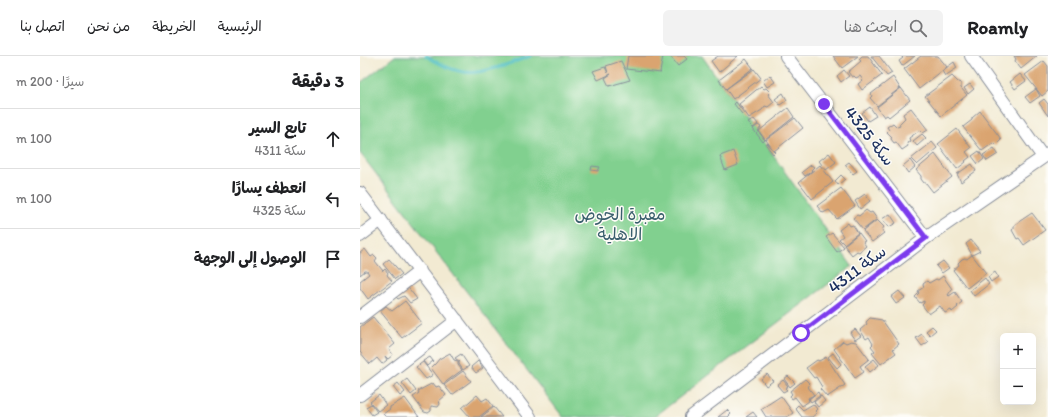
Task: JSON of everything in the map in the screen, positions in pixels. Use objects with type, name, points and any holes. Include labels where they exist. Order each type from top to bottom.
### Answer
[{"type":"street","name":"سكة 4325","points":[[786,56],[926,238]]},
{"type":"street","points":[[971,56],[1046,156]]},
{"type":"street","name":"سكة 4311","points":[[691,417],[704,413],[926,238],[1046,156]]},
{"type":"street","points":[[360,193],[530,417]]},
{"type":"street","points":[[360,236],[381,220]]},
{"type":"street","points":[[360,317],[420,271]]},
{"type":"street","points":[[360,395],[457,320]]},
{"type":"green space","name":"مقبرة الخوض الاهلية","points":[[395,56],[702,56],[852,266],[654,417],[563,417],[360,153],[360,83]]},
{"type":"building","points":[[628,56],[663,56],[661,73],[626,69]]},
{"type":"building","points":[[670,56],[684,56],[687,59],[678,66]]},
{"type":"building","points":[[718,56],[738,56],[719,72],[711,61]]},
{"type":"building","points":[[833,56],[858,56],[842,68]]},
{"type":"building","points":[[862,56],[868,56],[882,75],[862,90],[858,84],[863,80],[860,76],[856,78],[854,76],[852,77],[848,72],[861,61],[859,59]]},
{"type":"building","points":[[871,56],[879,56],[892,73],[887,76]]},
{"type":"building","points":[[901,56],[915,56],[902,66],[899,61],[903,58]]},
{"type":"building","points":[[921,56],[938,56],[947,67],[919,89],[904,69]]},
{"type":"building","points":[[1014,56],[1037,56],[1021,69],[1015,61],[1016,59]]},
{"type":"building","points":[[746,59],[753,68],[726,89],[719,80]]},
{"type":"building","points":[[621,61],[630,80],[609,86],[605,78],[611,74],[598,80],[593,71],[605,67],[608,73],[606,66]]},
{"type":"building","points":[[1044,61],[1048,66],[1048,91],[1042,96],[1025,75]]},
{"type":"building","points":[[954,62],[957,68],[945,76],[942,71]]},
{"type":"building","points":[[754,69],[761,78],[733,99],[726,89]]},
{"type":"building","points":[[844,70],[849,76],[841,82],[837,76]]},
{"type":"building","points":[[1020,74],[1026,81],[1015,89],[1010,82]]},
{"type":"building","points":[[770,75],[775,82],[767,87],[763,81]]},
{"type":"building","points":[[952,76],[961,83],[961,88],[967,95],[941,116],[925,96]]},
{"type":"building","points":[[893,77],[900,88],[877,106],[870,98],[872,96],[871,94]]},
{"type":"building","points":[[970,84],[974,89],[968,94],[964,88]]},
{"type":"building","points":[[761,86],[770,92],[768,94],[774,102],[768,107],[765,106],[762,110],[749,118],[739,104]]},
{"type":"building","points":[[901,88],[910,100],[889,117],[887,115],[884,117],[877,107]]},
{"type":"building","points":[[1036,89],[1040,96],[1030,103],[1025,97]]},
{"type":"building","points":[[783,93],[787,100],[780,105],[775,99]]},
{"type":"building","points":[[1044,99],[1048,104],[1048,116],[1039,103]]},
{"type":"building","points":[[736,102],[744,113],[742,114],[734,104]]},
{"type":"building","points":[[870,107],[876,116],[868,121],[862,113]]},
{"type":"building","points":[[788,108],[794,117],[765,140],[759,131]]},
{"type":"building","points":[[911,108],[928,130],[923,133],[920,130],[909,138],[910,141],[907,143],[908,146],[902,150],[896,142],[894,143],[891,139],[892,137],[887,132],[889,130],[887,127],[893,123],[897,127],[900,126],[899,124],[905,118],[903,114]]},
{"type":"building","points":[[980,111],[1001,139],[995,145],[993,143],[982,151],[963,127]]},
{"type":"building","points":[[795,118],[803,128],[774,151],[766,140]]},
{"type":"building","points":[[754,119],[758,124],[753,128],[748,123]]},
{"type":"building","points":[[758,125],[761,127],[758,131],[765,140],[763,142],[753,129]]},
{"type":"building","points":[[957,129],[971,148],[966,152],[970,157],[957,169],[938,144]]},
{"type":"building","points":[[922,134],[926,138],[917,146],[913,141]]},
{"type":"building","points":[[932,142],[937,148],[917,165],[911,159]]},
{"type":"building","points":[[767,143],[775,152],[773,154],[766,145]]},
{"type":"building","points":[[994,148],[998,154],[987,161],[983,155]]},
{"type":"building","points":[[733,151],[738,165],[725,170],[720,156]]},
{"type":"building","points":[[979,151],[984,159],[978,164],[972,156]]},
{"type":"building","points":[[829,153],[836,162],[826,170],[819,161]]},
{"type":"building","points":[[935,154],[952,177],[933,192],[926,183],[924,183],[916,170]]},
{"type":"building","points":[[910,160],[915,167],[908,173],[903,166]]},
{"type":"building","points":[[849,162],[857,171],[853,174],[845,165]]},
{"type":"building","points":[[972,164],[976,171],[961,182],[957,174]]},
{"type":"building","points":[[811,165],[814,167],[811,170],[812,171],[805,176],[802,172]]},
{"type":"building","points":[[820,165],[833,182],[812,199],[799,182]]},
{"type":"building","points":[[592,166],[600,167],[598,171],[591,170]]},
{"type":"building","points":[[841,175],[845,179],[838,185],[835,181]]},
{"type":"building","points":[[841,188],[855,206],[837,219],[829,210],[823,213],[817,206]]},
{"type":"building","points":[[865,194],[870,201],[860,209],[855,201]]},
{"type":"building","points":[[866,210],[870,213],[872,212],[877,219],[863,230],[853,218],[857,215],[859,216]]},
{"type":"building","points":[[1032,213],[1045,230],[1024,245],[1019,238],[1017,239],[1012,230],[1014,225]]},
{"type":"building","points":[[890,214],[896,223],[889,227],[882,219]]},
{"type":"building","points":[[877,220],[884,227],[882,230],[884,233],[872,242],[863,231]]},
{"type":"building","points":[[848,223],[850,226],[853,225],[858,233],[844,244],[839,239],[843,236],[839,230]]},
{"type":"building","points":[[832,233],[844,247],[837,252],[826,237]]},
{"type":"building","points":[[859,233],[865,241],[863,242],[866,246],[859,252],[857,251],[852,255],[844,245]]},
{"type":"building","points":[[971,240],[980,251],[972,255],[966,244]]},
{"type":"building","points":[[365,249],[371,257],[374,255],[377,258],[375,261],[383,271],[385,269],[388,273],[387,275],[392,281],[368,299],[360,288],[360,281],[369,274],[365,271],[360,275],[360,253]]},
{"type":"building","points":[[972,255],[986,273],[967,288],[953,270],[959,265],[958,263],[962,259],[967,259]]},
{"type":"building","points":[[389,259],[402,274],[395,279],[383,264]]},
{"type":"building","points":[[943,261],[949,268],[942,273],[936,266]]},
{"type":"building","points":[[995,272],[998,277],[991,282],[988,277]]},
{"type":"building","points":[[943,276],[952,289],[948,295],[949,296],[955,292],[962,302],[952,312],[951,310],[945,313],[940,306],[929,314],[922,305],[924,301],[920,303],[915,297],[919,293],[918,291],[924,287],[923,284],[927,281],[929,283],[936,279],[938,280]]},
{"type":"building","points":[[985,278],[989,284],[974,296],[970,290]]},
{"type":"building","points":[[406,285],[417,299],[410,303],[404,296],[398,299],[394,295]]},
{"type":"building","points":[[899,291],[905,298],[896,304],[891,297]]},
{"type":"building","points":[[405,301],[422,323],[402,338],[380,311],[386,306],[392,311]]},
{"type":"building","points":[[373,317],[395,344],[389,349],[393,355],[388,359],[385,356],[387,360],[382,364],[377,358],[370,364],[360,352],[360,327]]},
{"type":"building","points":[[870,318],[882,320],[899,344],[893,349],[896,353],[881,364],[872,353],[875,351],[871,346],[873,344],[869,337],[866,339],[860,330],[867,324],[866,322]]},
{"type":"building","points":[[932,326],[936,330],[930,335],[926,331]]},
{"type":"building","points":[[855,329],[861,336],[855,340],[850,333]]},
{"type":"building","points":[[922,334],[928,342],[922,346],[916,338]]},
{"type":"building","points":[[843,341],[846,343],[851,341],[856,342],[869,359],[860,366],[864,372],[855,378],[834,349]]},
{"type":"building","points":[[450,353],[454,360],[458,361],[458,365],[462,370],[443,384],[431,368],[439,359]]},
{"type":"building","points":[[833,353],[841,364],[837,368],[828,357]]},
{"type":"building","points":[[461,354],[469,366],[463,370],[459,364],[459,361],[455,358]]},
{"type":"building","points":[[430,357],[433,361],[427,366],[423,361]]},
{"type":"building","points":[[826,357],[845,385],[827,397],[820,389],[822,387],[816,377],[814,378],[806,368],[817,360],[819,361]]},
{"type":"building","points":[[874,359],[879,365],[870,372],[865,366]]},
{"type":"building","points":[[478,361],[483,368],[476,373],[471,367]]},
{"type":"building","points":[[423,362],[433,375],[426,379],[416,367]]},
{"type":"building","points":[[463,371],[471,381],[452,395],[444,385]]},
{"type":"building","points":[[767,374],[773,381],[766,386],[761,379]]},
{"type":"building","points":[[788,376],[795,383],[790,387],[784,379]]},
{"type":"building","points":[[407,379],[416,391],[411,395],[402,383]]},
{"type":"building","points":[[805,379],[810,384],[808,387],[814,395],[808,398],[809,401],[802,406],[795,397],[792,399],[790,396],[792,394],[790,391]]},
{"type":"building","points":[[783,380],[788,386],[785,388],[787,390],[783,392],[777,385]]},
{"type":"building","points":[[398,383],[405,392],[400,396],[393,387]]},
{"type":"building","points":[[433,383],[436,387],[439,386],[446,395],[439,401],[440,404],[438,407],[431,406],[431,411],[428,413],[424,412],[413,397],[419,393],[418,391]]},
{"type":"building","points":[[818,392],[820,396],[811,402],[809,399]]},
{"type":"building","points":[[379,395],[386,405],[378,411],[370,402]]},
{"type":"building","points":[[477,395],[482,401],[487,398],[493,406],[479,417],[470,417],[462,408]]},
{"type":"building","points":[[781,396],[793,413],[787,417],[766,417],[761,409]]},
{"type":"building","points":[[821,396],[825,401],[818,407],[814,402]]},
{"type":"building","points":[[405,398],[419,417],[386,417],[383,414],[390,409],[390,407]]},
{"type":"building","points":[[371,404],[377,412],[372,415],[366,407]]},
{"type":"building","points":[[813,404],[817,409],[815,411],[817,413],[812,417],[802,417],[795,408],[798,405],[803,410]]},
{"type":"building","points":[[494,407],[502,417],[481,417]]},
{"type":"building","points":[[727,410],[731,414],[728,417],[718,417]]},
{"type":"building","points":[[753,412],[757,417],[746,417]]},
{"type":"waterway","points":[[426,56],[449,68],[464,72],[479,72],[531,56]]},
{"type":"route","points":[[801,333],[926,238],[824,104]]}]
